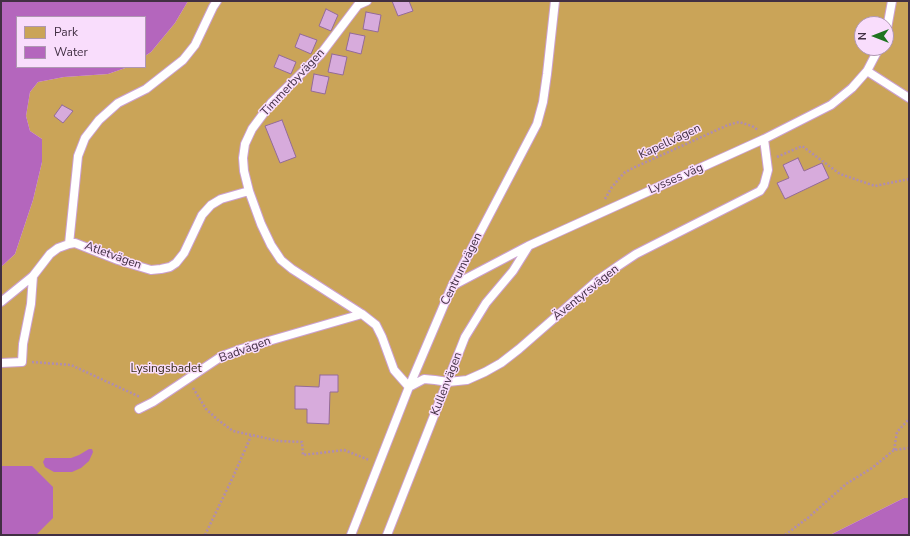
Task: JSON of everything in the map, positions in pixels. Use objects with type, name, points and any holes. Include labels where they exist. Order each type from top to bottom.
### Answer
[{"type":"lane","name":"Atletvägen","points":[[217,1],[194,45],[182,60],[146,89],[118,103],[99,120],[85,138],[78,156],[69,244],[76,243],[118,260],[151,270],[166,268],[176,263],[184,253],[202,215],[211,205],[221,199],[249,191]]},
{"type":"lane","name":"Timmerbyvägen","points":[[249,191],[244,171],[243,158],[245,144],[252,128],[272,102],[320,55],[358,3],[367,1]]},
{"type":"lane","name":"Centrumvägen","points":[[351,535],[380,465],[409,387],[452,286],[537,124],[543,102],[555,1]]},
{"type":"lane","points":[[889,16],[892,1]]},
{"type":"lane","name":"Lysses väg","points":[[452,286],[528,246],[764,139],[831,105],[852,88],[867,71],[875,56]]},
{"type":"lane","points":[[867,71],[909,98]]},
{"type":"lane","name":"Äventyrsvägen","points":[[409,387],[424,379],[448,382],[467,380],[485,372],[501,363],[519,349],[598,280],[636,254],[760,191],[764,185],[768,170],[764,139]]},
{"type":"lane","points":[[249,191],[261,224],[271,245],[281,260],[292,270],[362,314],[376,325],[394,370],[409,387]]},
{"type":"lane","points":[[1,302],[32,276],[50,254],[58,248],[69,244]]},
{"type":"lane","name":"Kullenvägen","points":[[387,535],[465,337],[486,303],[513,271],[528,246]]},
{"type":"lane","points":[[1,363],[22,362],[23,344],[31,304],[32,276]]},
{"type":"lane","name":"Badvägen","points":[[139,409],[222,356],[241,349],[362,314]]},
{"type":"path","name":"Kapellvägen","points":[[598,214],[612,186],[624,173],[728,125],[739,122],[752,126],[760,131],[764,139]]},
{"type":"path","points":[[767,162],[802,146],[840,174],[875,186],[909,179]]},
{"type":"path","points":[[22,362],[71,365],[152,402]]},
{"type":"path","points":[[187,379],[206,409],[233,431],[279,441],[302,442],[303,455],[344,450],[380,465]]},
{"type":"path","points":[[894,450],[897,432],[909,419]]},
{"type":"path","points":[[205,535],[251,436]]},
{"type":"path","points":[[785,535],[809,517],[846,484],[872,468],[894,450],[909,448]]},
{"type":"green space","name":"Lysingsbadet","points":[[188,1],[909,1],[909,498],[904,498],[830,535],[1,535],[1,267],[15,254],[33,200],[42,162],[42,139],[30,131],[26,116],[30,92],[38,82],[64,77],[108,74],[125,68],[146,68],[146,55],[151,52],[175,23]]},
{"type":"water","points":[[1,1],[188,1],[175,23],[151,52],[146,55],[146,16],[16,16],[16,68],[125,68],[108,74],[64,77],[38,82],[30,92],[26,116],[30,131],[42,139],[42,162],[33,200],[15,254],[1,267]]},
{"type":"water","points":[[92,449],[93,452],[89,461],[81,468],[72,472],[54,472],[45,467],[43,462],[45,458],[71,458]]},
{"type":"water","points":[[2,466],[32,466],[53,487],[53,518],[36,535],[1,535]]},
{"type":"water","points":[[904,498],[909,498],[909,535],[830,535]]},
{"type":"building","points":[[392,1],[409,1],[413,11],[398,16]]},
{"type":"building","points":[[326,9],[338,15],[331,31],[319,26]]},
{"type":"building","points":[[366,12],[381,15],[378,32],[363,29]]},
{"type":"building","points":[[350,33],[365,36],[361,54],[346,50]]},
{"type":"building","points":[[300,34],[317,40],[311,54],[295,47]]},
{"type":"building","points":[[332,54],[347,57],[343,75],[328,72]]},
{"type":"building","points":[[279,55],[296,62],[291,74],[274,67]]},
{"type":"building","points":[[314,74],[329,77],[325,94],[311,91]]},
{"type":"building","points":[[62,105],[73,111],[63,123],[54,116]]},
{"type":"building","points":[[282,120],[296,157],[280,163],[265,126]]},
{"type":"building","points":[[798,158],[804,171],[822,163],[829,178],[785,199],[777,183],[789,178],[783,165]]},
{"type":"building","points":[[320,375],[338,375],[338,392],[330,392],[329,424],[307,423],[307,409],[295,409],[295,386],[319,387]]}]
